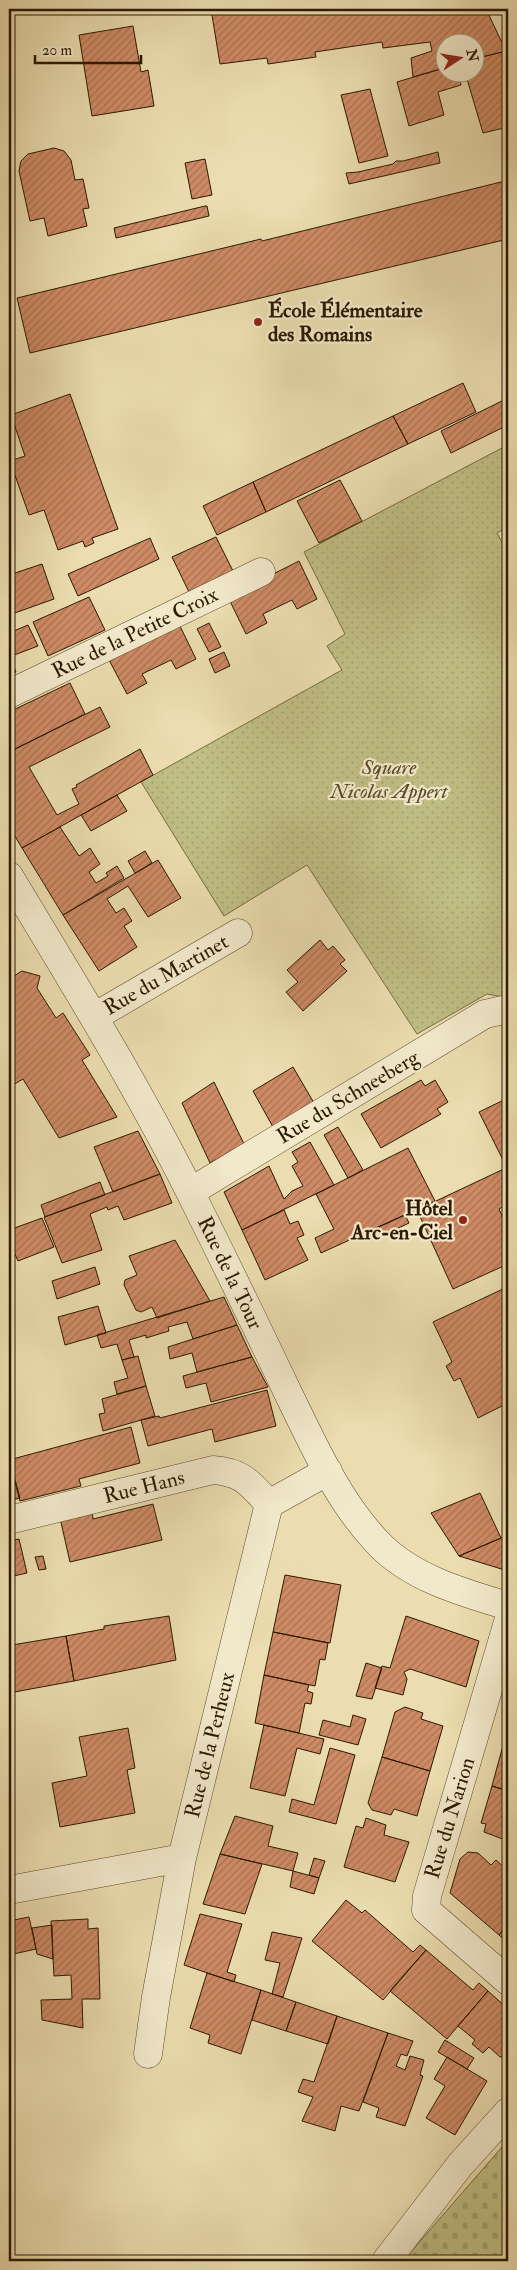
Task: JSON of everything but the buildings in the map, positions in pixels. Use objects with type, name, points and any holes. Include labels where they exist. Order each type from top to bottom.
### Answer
[{"type":"street","name":"Rue de la Petite Croix","points":[[9,694],[261,572]]},
{"type":"street","name":"Rue de la Tour","points":[[9,876],[151,1116],[328,1471],[348,1507],[363,1527],[395,1559],[419,1573],[462,1592],[508,1606]]},
{"type":"street","name":"Rue du Martinet","points":[[94,1018],[238,933]]},
{"type":"street","name":"Rue du Schneeberg","points":[[190,1192],[485,1014],[508,1009]]},
{"type":"street","name":"Rue Hans","points":[[9,1520],[213,1470],[229,1471],[248,1480],[269,1504]]},
{"type":"street","points":[[269,1504],[328,1471]]},
{"type":"street","name":"Rue de la Perheux","points":[[148,2054],[156,1996],[182,1858],[269,1504]]},
{"type":"street","name":"Rue du Narion","points":[[508,1622],[426,1896],[426,1910],[508,1980]]},
{"type":"street","points":[[9,1890],[182,1858]]},
{"type":"street","points":[[386,2261],[460,2165],[508,2112]]},
{"type":"green space","name":"Square Nicolas Appert","points":[[502,448],[508,460],[508,527],[497,533],[508,553],[508,998],[487,994],[417,1034],[307,865],[224,916],[141,782],[342,670],[327,646],[345,634],[304,552]]},
{"type":"green space","points":[[508,2140],[508,2261],[403,2261]]},
{"type":"place","name":"École Élémentaire des Romains","points":[[258,322]]},
{"type":"place","name":"Hôtel Arc-en-Ciel","points":[[463,1220]]}]
